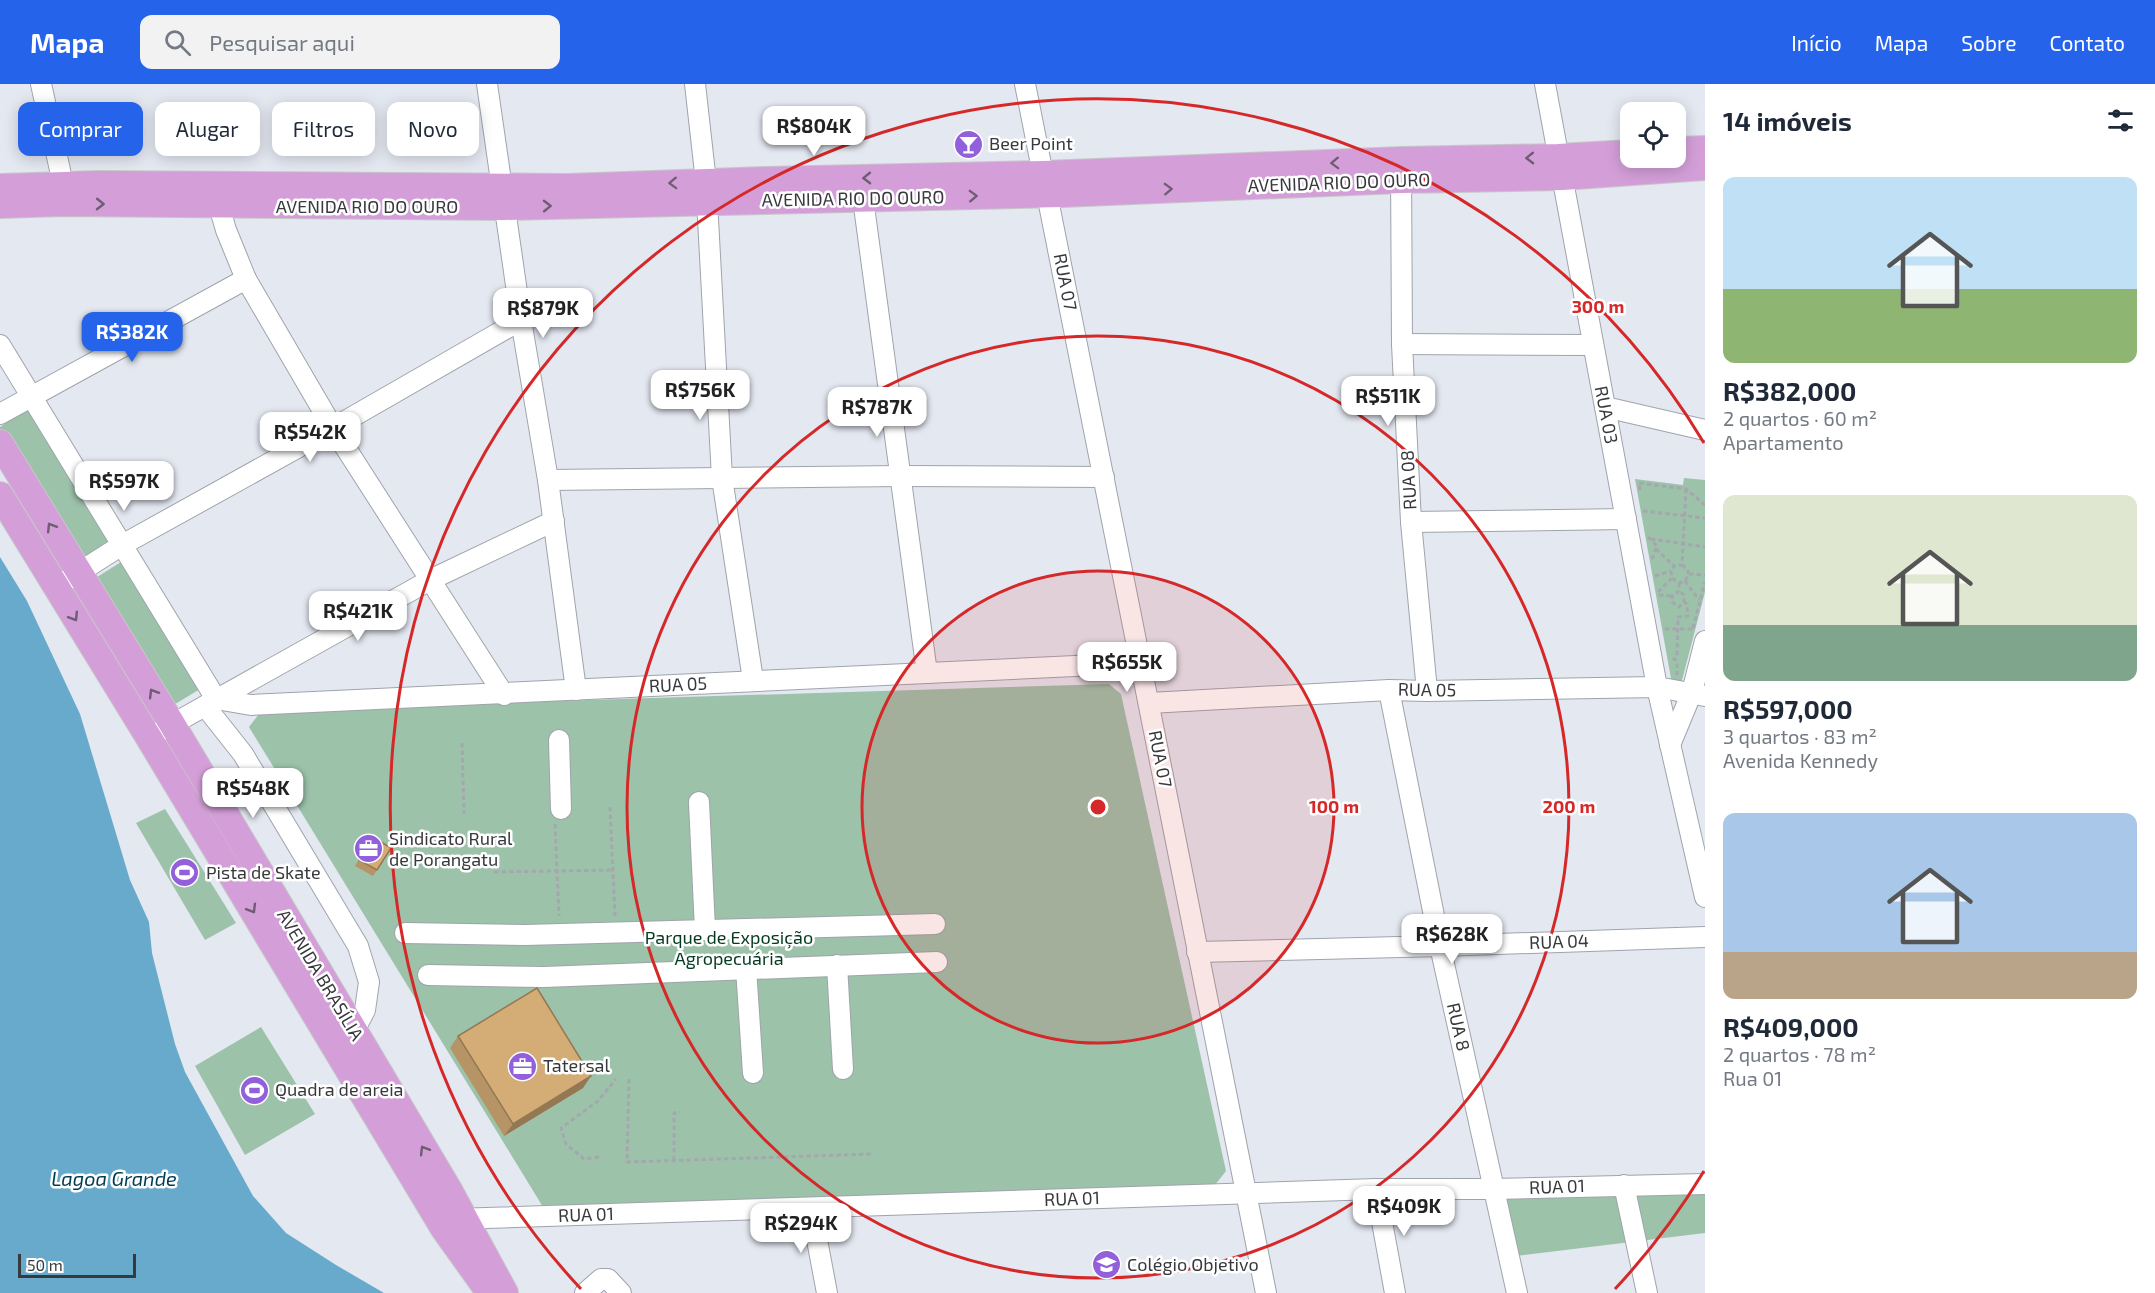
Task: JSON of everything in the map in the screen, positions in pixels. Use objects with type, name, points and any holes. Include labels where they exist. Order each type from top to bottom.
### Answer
[{"type":"main road","name":"AVENIDA RIO DO OURO","points":[[1686,154],[1705,149]]},
{"type":"main road","name":"AVENIDA RIO DO OURO","points":[[1560,167],[1620,155]]},
{"type":"main road","name":"AVENIDA RIO DO OURO","points":[[1686,160],[1705,167]]},
{"type":"main road","name":"AVENIDA RIO DO OURO","points":[[707,192],[1091,183],[1401,170],[1560,167],[1620,161]]},
{"type":"main road","name":"AVENIDA RIO DO OURO","points":[[0,187],[63,194],[391,196],[501,185],[863,199],[903,188]]},
{"type":"main road","name":"AVENIDA RIO DO OURO","points":[[0,206],[63,194]]},
{"type":"main road","name":"AVENIDA BRASÍLIA","points":[[0,443],[172,724],[287,944],[338,1051],[382,1102],[449,1191],[449,1222]]},
{"type":"main road","name":"AVENIDA BRASÍLIA","points":[[0,495],[149,738],[287,944],[354,1031],[382,1102],[424,1196],[449,1222],[505,1293]]},
{"type":"main road","points":[[424,1196],[449,1191]]},
{"type":"main road","points":[[449,1222],[489,1293]]},
{"type":"street","points":[[41,84],[63,194]]},
{"type":"street","points":[[487,84],[521,321],[554,520],[576,690]]},
{"type":"street","points":[[695,84],[707,192],[722,478],[753,680]]},
{"type":"street","name":"RUA 07","points":[[1025,84],[1266,1293]]},
{"type":"street","name":"RUA 03","points":[[1545,84],[1605,407],[1638,516],[1657,687],[1705,897]]},
{"type":"street","name":"RUA 08","points":[[1401,170],[1402,345],[1411,522],[1427,691]]},
{"type":"street","points":[[217,195],[226,230],[246,279],[333,428],[504,695]]},
{"type":"street","points":[[863,199],[927,673]]},
{"type":"street","points":[[0,414],[246,279]]},
{"type":"street","points":[[56,587],[122,545],[521,321]]},
{"type":"street","points":[[0,345],[122,545],[211,702],[358,946],[369,982],[365,1010],[354,1031],[338,1051]]},
{"type":"street","points":[[1402,345],[1593,345]]},
{"type":"street","points":[[1605,407],[1705,430]]},
{"type":"street","points":[[548,480],[901,476],[1104,477]]},
{"type":"street","points":[[1411,522],[1638,516]]},
{"type":"street","points":[[149,738],[430,580],[554,520]]},
{"type":"street","points":[[1670,745],[1691,689],[1696,637]]},
{"type":"street","name":"RUA 05","points":[[211,702],[251,705],[504,695],[753,680],[1140,663]]},
{"type":"street","name":"RUA 05","points":[[1149,703],[1389,690],[1657,687],[1691,689]]},
{"type":"street","name":"RUA 8","points":[[1389,690],[1440,946],[1517,1293]]},
{"type":"street","points":[[558,815],[560,740]]},
{"type":"street","points":[[699,802],[705,930]]},
{"type":"street","points":[[405,933],[560,934],[935,924]]},
{"type":"street","name":"RUA 04","points":[[1197,952],[1705,937]]},
{"type":"street","points":[[428,975],[544,977],[937,962]]},
{"type":"street","points":[[837,965],[843,1069]]},
{"type":"street","points":[[746,968],[753,1073]]},
{"type":"street","name":"RUA 01","points":[[449,1222],[1376,1189],[1705,1184]]},
{"type":"street","points":[[1624,1185],[1647,1293]]},
{"type":"street","points":[[1376,1189],[1395,1293]]},
{"type":"street","points":[[811,1208],[827,1293]]},
{"type":"street","points":[[585,1293],[601,1279],[608,1280],[621,1293]]},
{"type":"path","points":[[1640,492],[1639,483],[1686,489],[1705,505]]},
{"type":"path","points":[[1682,565],[1685,544],[1686,489]]},
{"type":"path","points":[[1642,501],[1638,516],[1705,518]]},
{"type":"path","points":[[1646,528],[1649,539],[1657,546],[1656,549],[1674,566]]},
{"type":"path","points":[[1649,539],[1705,547]]},
{"type":"path","points":[[1653,564],[1652,558],[1656,549]]},
{"type":"path","points":[[1674,566],[1682,565],[1689,574]]},
{"type":"path","points":[[1674,566],[1671,571],[1672,578],[1679,583]]},
{"type":"path","points":[[1654,570],[1659,595],[1672,596],[1679,591]]},
{"type":"path","points":[[1655,576],[1671,571]]},
{"type":"path","points":[[1689,574],[1705,575]]},
{"type":"path","points":[[1679,583],[1685,581],[1689,574]]},
{"type":"path","points":[[1658,592],[1672,578]]},
{"type":"path","points":[[1685,581],[1700,600]]},
{"type":"path","points":[[1667,639],[1665,629],[1678,629],[1696,637],[1695,616],[1705,582]]},
{"type":"path","points":[[1679,583],[1679,591]]},
{"type":"path","points":[[1679,591],[1684,595],[1688,616]]},
{"type":"path","points":[[1672,596],[1672,602],[1679,607]]},
{"type":"path","points":[[1684,602],[1679,607],[1677,655],[1674,655],[1691,689]]},
{"type":"path","points":[[1678,617],[1695,616]]},
{"type":"path","points":[[1677,655],[1680,655],[1680,661],[1670,658],[1675,680],[1691,689]]},
{"type":"path","points":[[1682,669],[1679,680],[1691,689]]},
{"type":"path","points":[[462,743],[464,814]]},
{"type":"path","points":[[610,807],[616,933]]},
{"type":"path","points":[[558,815],[557,870],[560,934]]},
{"type":"path","points":[[494,872],[614,870]]},
{"type":"path","points":[[599,1157],[584,1159],[566,1144],[561,1128],[598,1101],[616,1079]]},
{"type":"path","points":[[629,1079],[627,1162],[874,1154]]},
{"type":"path","points":[[674,1160],[674,1113],[680,1112]]},
{"type":"green space","points":[[27,409],[112,544],[81,563],[0,429]]},
{"type":"green space","points":[[1684,478],[1705,480],[1705,592],[1681,684],[1672,684],[1635,479],[1683,485]]},
{"type":"green space","points":[[121,562],[200,689],[172,706],[94,579]]},
{"type":"green space","name":"Parque de Exposição Agropecuária","points":[[1109,684],[1121,694],[1226,1171],[1215,1185],[543,1207],[249,727],[262,710]]},
{"type":"green space","name":"Pista de Skate","points":[[165,809],[236,923],[205,940],[136,823]]},
{"type":"green space","name":"Quadra de areia","points":[[261,1027],[315,1114],[245,1155],[195,1066]]},
{"type":"green space","points":[[1494,1189],[1705,1189],[1705,1233],[1508,1257]]},
{"type":"water","name":"Lagoa Grande","points":[[0,557],[27,601],[80,714],[130,880],[149,922],[152,953],[175,1044],[185,1072],[253,1196],[286,1233],[384,1293],[0,1293]]},
{"type":"building","points":[[373,837],[391,848],[377,870],[359,860]]},
{"type":"building","points":[[537,988],[591,1076],[513,1124],[458,1036]]},
{"type":"place","name":"Beer Point","points":[[968,144]]},
{"type":"place","name":"Sindicato Rural de Porangatu","points":[[368,849]]},
{"type":"place","name":"Pista de Skate","points":[[185,873]]},
{"type":"place","name":"Tatersal","points":[[522,1066]]},
{"type":"place","name":"Quadra de areia","points":[[254,1090]]},
{"type":"place","name":"Colégio Objetivo","points":[[1106,1265]]}]
